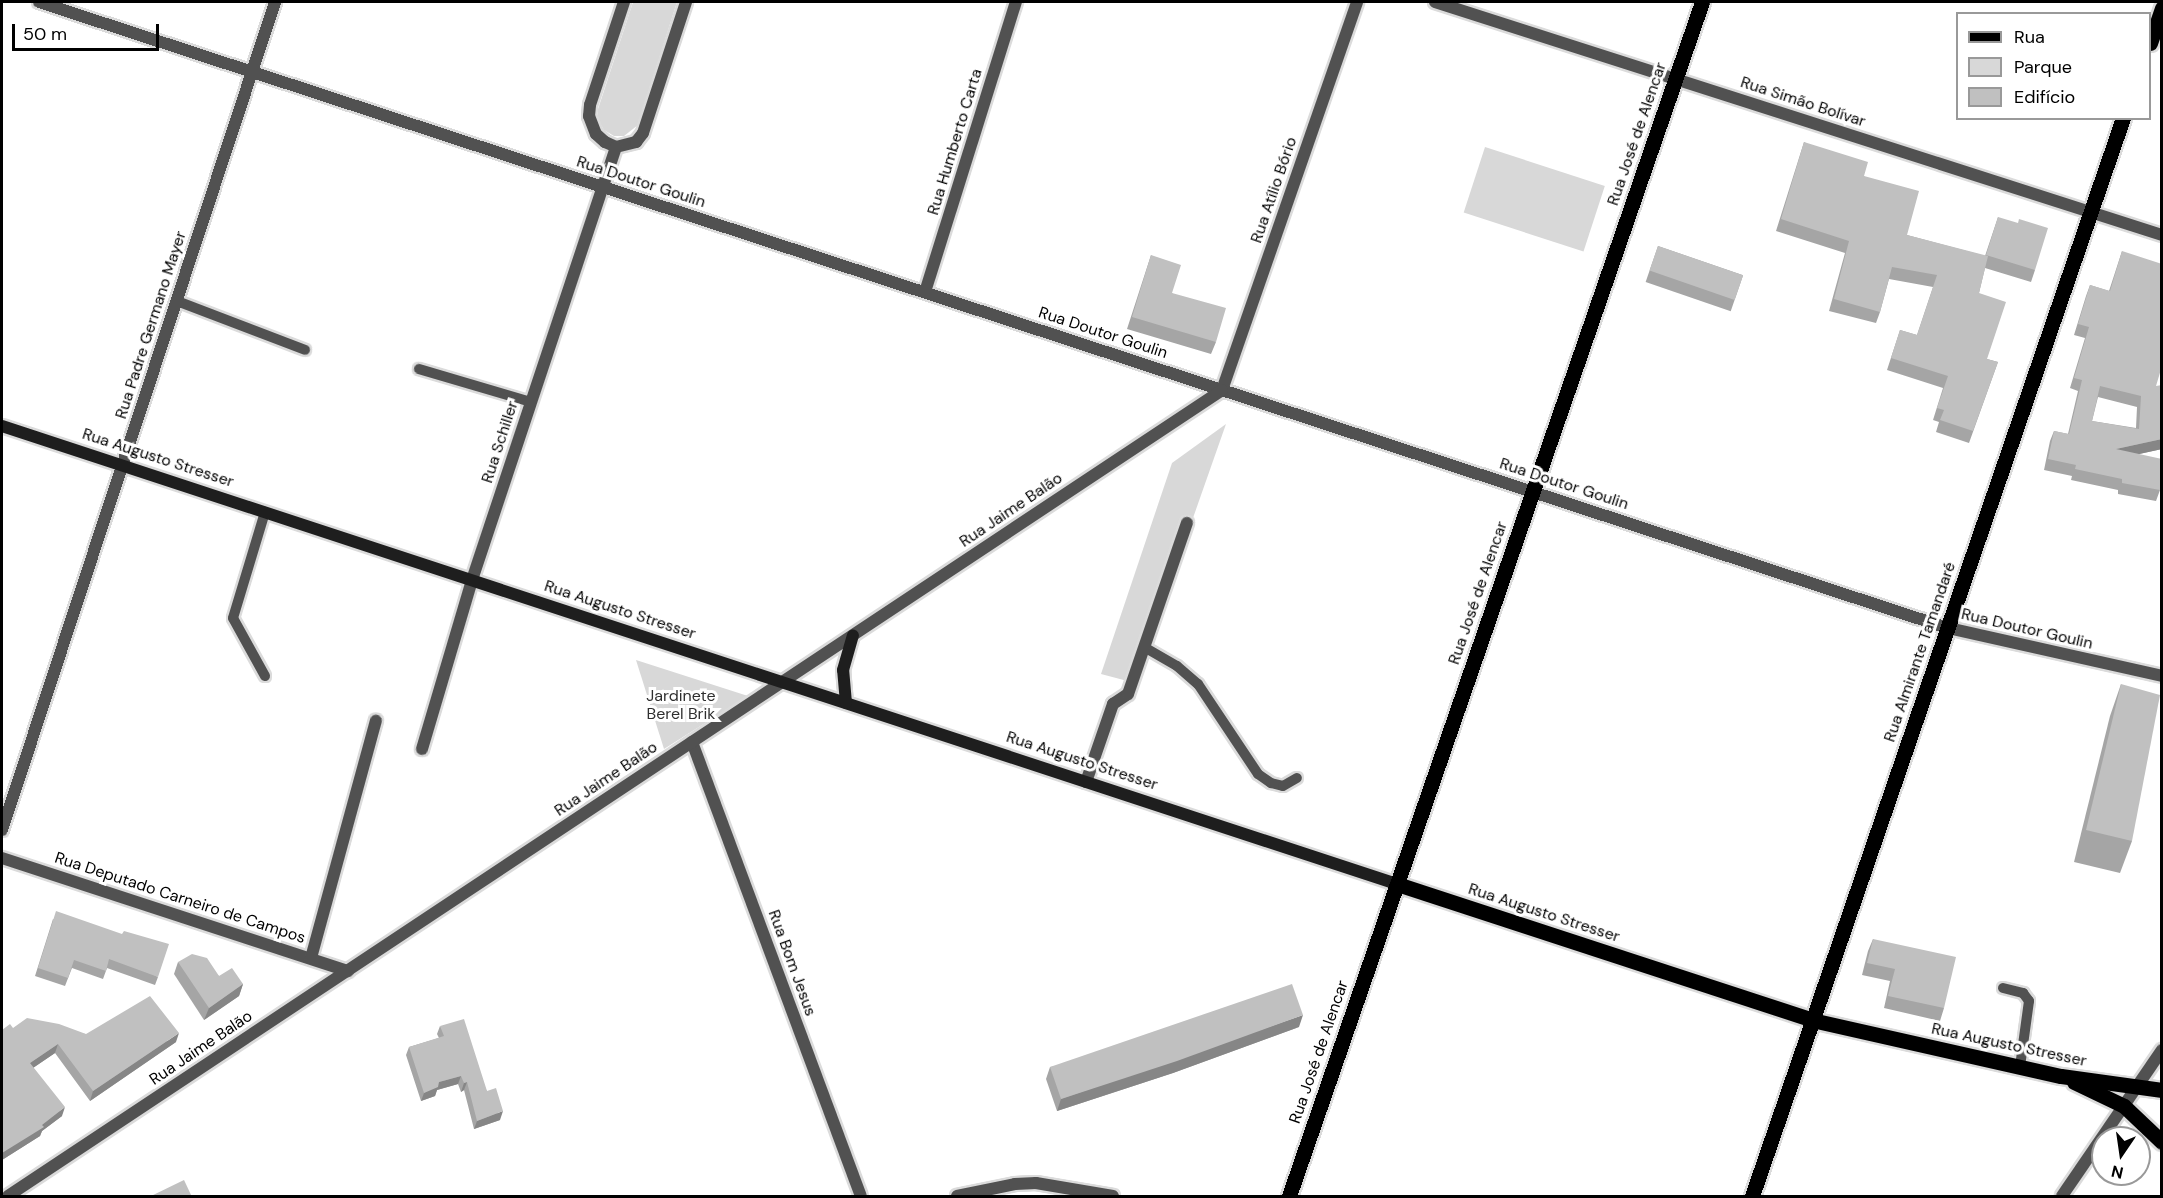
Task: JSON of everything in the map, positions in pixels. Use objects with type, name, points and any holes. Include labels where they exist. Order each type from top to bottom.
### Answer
[{"type":"main road","name":"Rua José de Alencar","points":[[1289,1197],[1702,2]]},
{"type":"main road","points":[[2151,40],[2162,8]]},
{"type":"main road","name":"Rua Almirante Tamandaré","points":[[1752,1197],[2122,120]]},
{"type":"main road","name":"Rua Augusto Stresser","points":[[2,426],[1812,1020],[2061,1076],[2162,1090]]},
{"type":"main road","points":[[846,703],[843,670],[853,635]]},
{"type":"main road","points":[[2061,1076],[2124,1106],[2162,1142]]},
{"type":"street","name":"Rua Doutor Goulin","points":[[39,2],[1948,628],[2162,676]]},
{"type":"street","name":"Rua Padre Germano Mayer","points":[[2,830],[275,2]]},
{"type":"street","points":[[624,2],[590,105],[589,116],[596,134],[605,142],[616,147],[636,142],[643,133],[686,2]]},
{"type":"street","name":"Rua Humberto Carta","points":[[925,292],[1016,2]]},
{"type":"street","name":"Rua Atílio Bório","points":[[1222,390],[1357,2]]},
{"type":"street","name":"Rua Simão Bolívar","points":[[1435,2],[2162,235]]},
{"type":"street","name":"Rua Schiller","points":[[422,750],[472,580],[616,147]]},
{"type":"street","name":"Rua Jaime Balão","points":[[8,1197],[1222,390]]},
{"type":"street","points":[[1086,782],[1113,704],[1128,694],[1187,523]]},
{"type":"street","points":[[311,958],[376,721]]},
{"type":"street","name":"Rua Bom Jesus","points":[[692,742],[861,1197]]},
{"type":"street","name":"Rua Deputado Carneiro de Campos","points":[[2,858],[348,971]]},
{"type":"street","points":[[2062,1197],[2162,1050]]},
{"type":"street","points":[[957,1197],[1015,1184],[1036,1183],[1113,1197]]},
{"type":"lane","points":[[177,301],[305,350]]},
{"type":"lane","points":[[419,369],[531,402]]},
{"type":"lane","points":[[265,512],[234,608],[233,618],[265,676]]},
{"type":"lane","points":[[1144,647],[1177,666],[1198,684],[1258,774],[1271,783],[1283,786],[1297,778]]},
{"type":"lane","points":[[2003,988],[2023,993],[2029,1001],[2020,1067]]},
{"type":"green space","points":[[633,2],[677,2],[638,125],[624,136],[614,136],[604,130],[598,120],[598,109]]},
{"type":"green space","points":[[1485,147],[1605,186],[1584,252],[1464,213]]},
{"type":"green space","points":[[1226,424],[1135,683],[1101,674],[1172,463]]},
{"type":"green space","name":"Jardinete Berel Brik","points":[[636,660],[748,696],[664,749]]},
{"type":"building","points":[[1804,142],[1868,162],[1864,176],[1919,191],[1907,235],[1988,256],[1979,293],[2006,302],[1987,359],[1998,362],[1973,431],[1940,420],[1944,410],[1937,408],[1948,376],[1891,358],[1900,330],[1917,335],[1937,275],[1892,267],[1880,312],[1834,299],[1849,241],[1781,219]]},
{"type":"building","points":[[1998,217],[2018,223],[2019,219],[2048,228],[2035,270],[1986,255]]},
{"type":"building","points":[[1658,246],[1743,275],[1735,300],[1650,271]]},
{"type":"building","points":[[2122,251],[2162,264],[2162,366],[2156,386],[2162,385],[2162,439],[2116,449],[2162,459],[2160,490],[2122,483],[2122,479],[2075,469],[2076,465],[2048,459],[2054,431],[2069,434],[2082,380],[2074,378],[2089,327],[2078,324],[2090,285],[2110,291]],"holes":[[[2100,386],[2141,396],[2139,429],[2092,421]]]},
{"type":"building","points":[[1151,255],[1181,265],[1172,293],[1226,308],[1216,342],[1132,317]]},
{"type":"building","points":[[2121,684],[2160,695],[2132,841],[2086,830]]},
{"type":"building","points":[[56,911],[122,934],[124,931],[169,944],[158,977],[109,959],[106,971],[74,960],[68,978],[38,968]]},
{"type":"building","points":[[1873,939],[1956,957],[1944,1008],[1888,996],[1895,969],[1867,963]]},
{"type":"building","points":[[192,954],[207,958],[219,976],[232,968],[243,984],[209,1008],[178,962]]},
{"type":"building","points":[[1292,984],[1303,1015],[1177,1061],[1061,1099],[1050,1067]]},
{"type":"building","points":[[150,996],[179,1033],[93,1091],[58,1044],[30,1063],[65,1107],[42,1125],[44,1127],[2,1153],[2,1030],[10,1024],[13,1028],[27,1018],[59,1024],[86,1034]]},
{"type":"building","points":[[464,1019],[487,1091],[496,1088],[503,1111],[477,1121],[467,1082],[464,1083],[461,1076],[439,1082],[438,1087],[424,1093],[409,1047],[444,1036],[440,1026]]},
{"type":"building","points":[[184,1180],[192,1197],[149,1197]]}]
